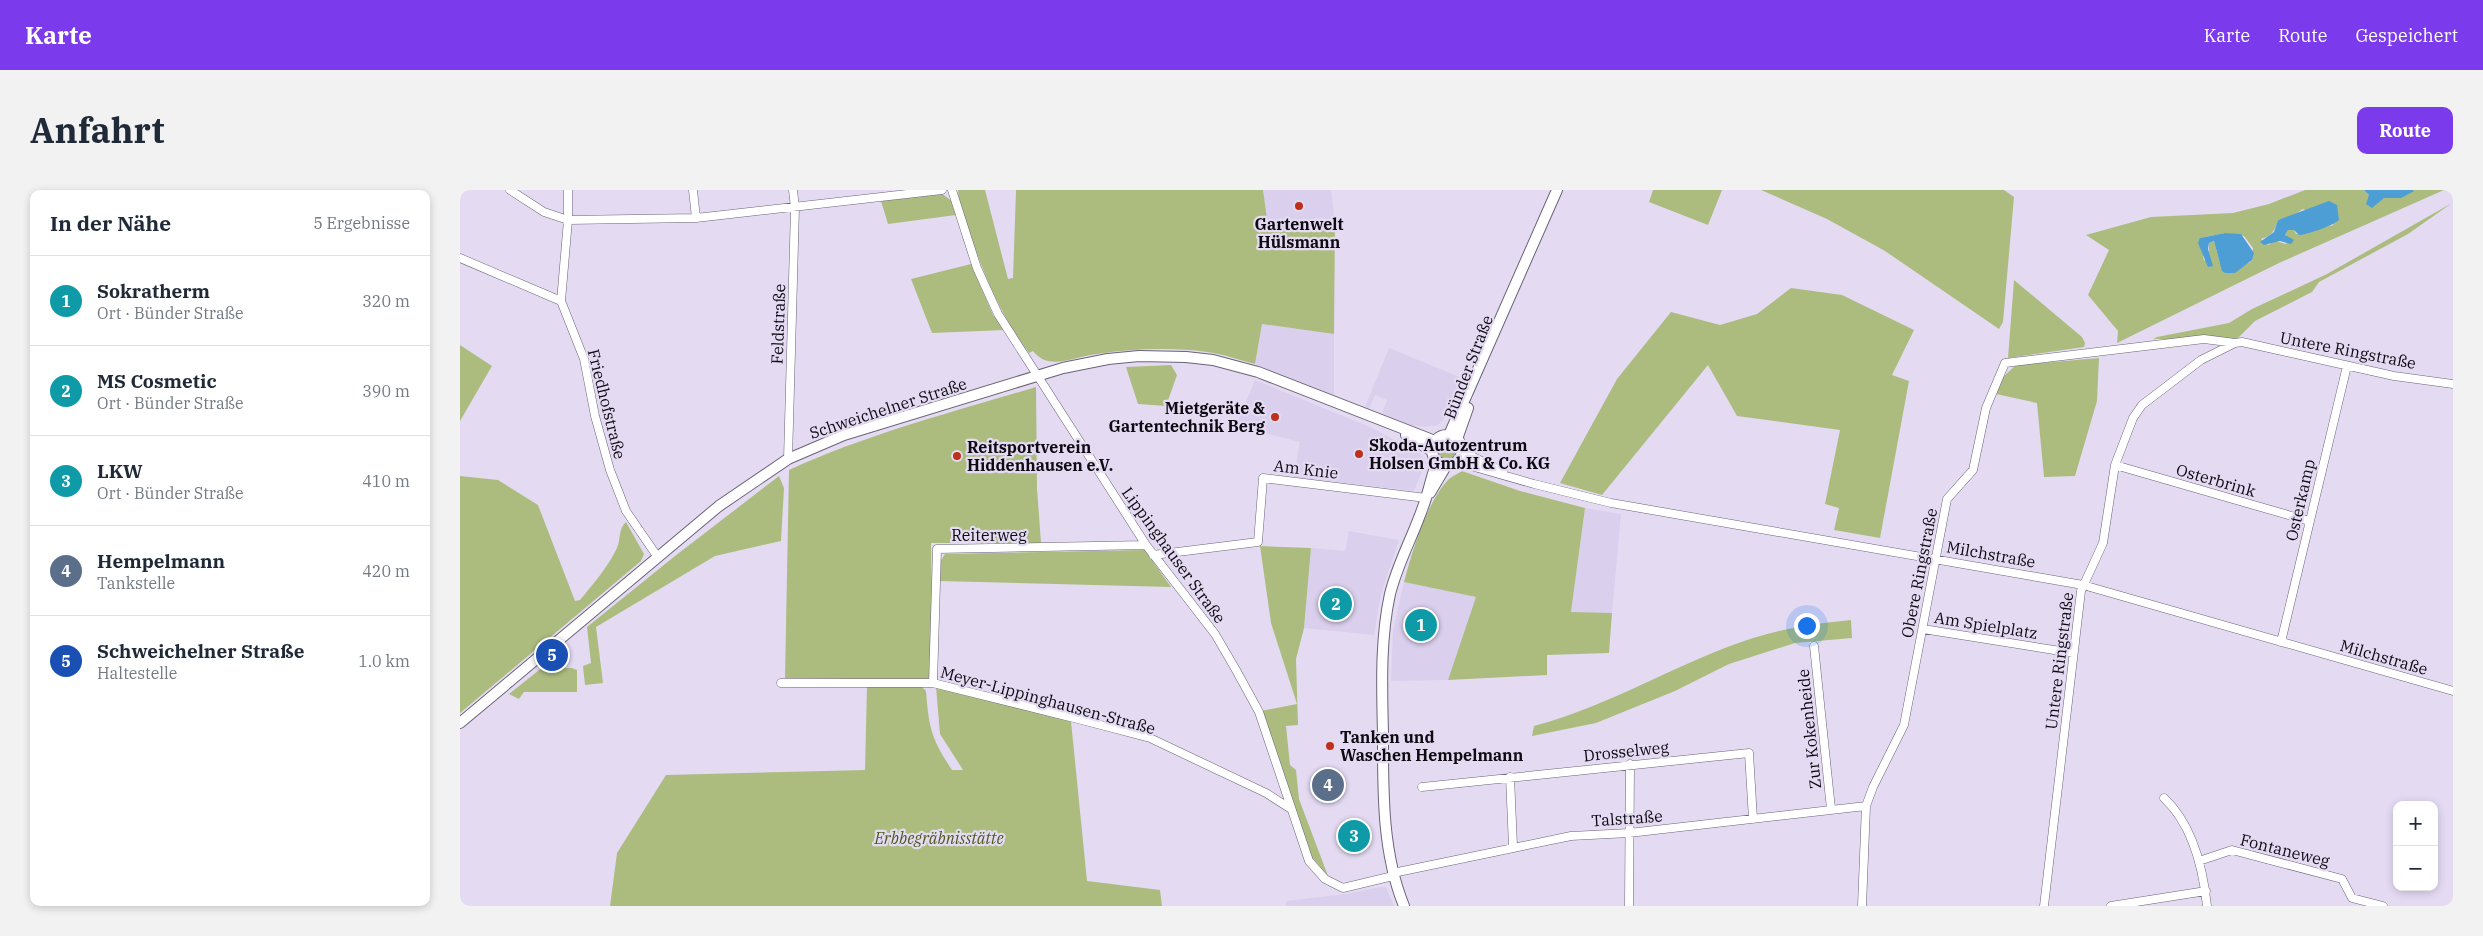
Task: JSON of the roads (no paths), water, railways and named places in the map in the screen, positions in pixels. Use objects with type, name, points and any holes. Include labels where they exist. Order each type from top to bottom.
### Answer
[{"type":"street","points":[[510,190],[544,212],[568,220],[696,218],[942,190]]},
{"type":"street","name":"Friedhofstraße","points":[[568,190],[568,220],[561,301],[584,358],[595,416],[610,470],[626,511],[657,556]]},
{"type":"street","points":[[693,190],[696,218]]},
{"type":"street","name":"Feldstraße","points":[[788,459],[795,208],[793,190]]},
{"type":"street","name":"Lippinghauser Straße","points":[[952,190],[986,292],[1146,545],[1215,634],[1259,712],[1309,861],[1315,870],[1333,884],[1349,888],[1393,874]]},
{"type":"street","name":"Bünder Straße","points":[[1453,437],[1557,190]]},
{"type":"street","points":[[460,258],[561,301]]},
{"type":"street","name":"Obere Ringstraße","points":[[1862,906],[1866,806],[1873,787],[1904,725],[1947,499],[1972,470],[1986,408],[2005,363],[2204,339],[2235,343]]},
{"type":"street","name":"Untere Ringstraße","points":[[2044,906],[2073,653],[2083,585],[2103,543],[2115,465],[2133,418],[2142,405],[2201,360],[2235,343],[2242,342],[2394,376],[2453,384]]},
{"type":"street","name":"Schweichelner Straße","points":[[460,723],[657,556],[720,506],[788,459],[844,435],[1038,375],[1091,362],[1139,356],[1179,356],[1213,360],[1258,372],[1374,418],[1433,446]]},
{"type":"street","name":"Osterkamp","points":[[2282,642],[2347,366]]},
{"type":"street","points":[[1404,906],[1393,874],[1384,803],[1382,670],[1384,627],[1391,592],[1401,562],[1441,464],[1433,446],[1441,436],[1453,437],[1462,451],[1457,462],[1441,464]]},
{"type":"street","name":"Milchstraße","points":[[1462,451],[1516,479]]},
{"type":"street","name":"Milchstraße","points":[[1457,462],[1516,479],[1611,502],[2083,585],[2453,691]]},
{"type":"street","name":"Osterbrink","points":[[2115,465],[2309,521]]},
{"type":"street","name":"Am Knie","points":[[1154,555],[1258,542],[1263,478],[1426,498]]},
{"type":"street","name":"Reiterweg","points":[[934,683],[937,549],[1146,545]]},
{"type":"street","name":"Am Spielplatz","points":[[1923,629],[2073,653]]},
{"type":"street","name":"Zur Kokenheide","points":[[1814,646],[1831,810]]},
{"type":"street","name":"Meyer-Lippinghausen-Straße","points":[[781,683],[934,683],[1150,738],[1266,792],[1291,809]]},
{"type":"street","name":"Drosselweg","points":[[1422,787],[1749,753],[1752,819]]},
{"type":"street","points":[[1629,906],[1630,764]]},
{"type":"street","points":[[1510,777],[1513,846]]},
{"type":"street","points":[[1266,792],[1276,791],[1282,784]]},
{"type":"street","points":[[2164,798],[2176,810],[2199,861],[2206,891],[2207,906]]},
{"type":"street","name":"Talstraße","points":[[1393,874],[1513,846],[1571,836],[1629,833],[1866,806]]},
{"type":"street","name":"Fontaneweg","points":[[2199,861],[2232,850],[2342,879],[2352,898],[2383,906]]},
{"type":"street","points":[[2111,906],[2206,891]]},
{"type":"water","points":[[2364,190],[2414,191],[2401,198],[2384,198],[2372,208],[2366,204],[2369,195]]},
{"type":"water","points":[[2329,201],[2337,205],[2339,220],[2336,222],[2303,235],[2299,235],[2294,230],[2288,230],[2285,235],[2294,240],[2291,244],[2280,241],[2264,245],[2260,242],[2274,232],[2278,220]]},
{"type":"water","points":[[2225,233],[2241,234],[2254,253],[2252,260],[2235,273],[2225,273],[2222,271],[2214,241],[2209,243],[2208,249],[2213,266],[2208,267],[2198,243],[2200,238]]},
{"type":"place","name":"Gartenwelt Hülsmann","points":[[1299,206]]},
{"type":"place","name":"Mietgeräte & Gartentechnik Berg","points":[[1275,417]]},
{"type":"place","name":"Skoda-Autozentrum Holsen GmbH & Co. KG","points":[[1359,454]]},
{"type":"place","name":"Reitsportverein Hiddenhausen e.V.","points":[[957,456]]},
{"type":"place","name":"MS Cosmetic","points":[[1336,604]]},
{"type":"place","name":"Sokratherm","points":[[1421,625]]},
{"type":"place","name":"Schweichelner Straße","points":[[552,655]]},
{"type":"place","name":"Tanken und Waschen Hempelmann","points":[[1330,746]]},
{"type":"place","name":"Hempelmann","points":[[1328,785]]},
{"type":"place","name":"LKW","points":[[1354,836]]},
{"type":"park label","name":"Erbbegräbnisstätte","points":[[939,838]]}]
